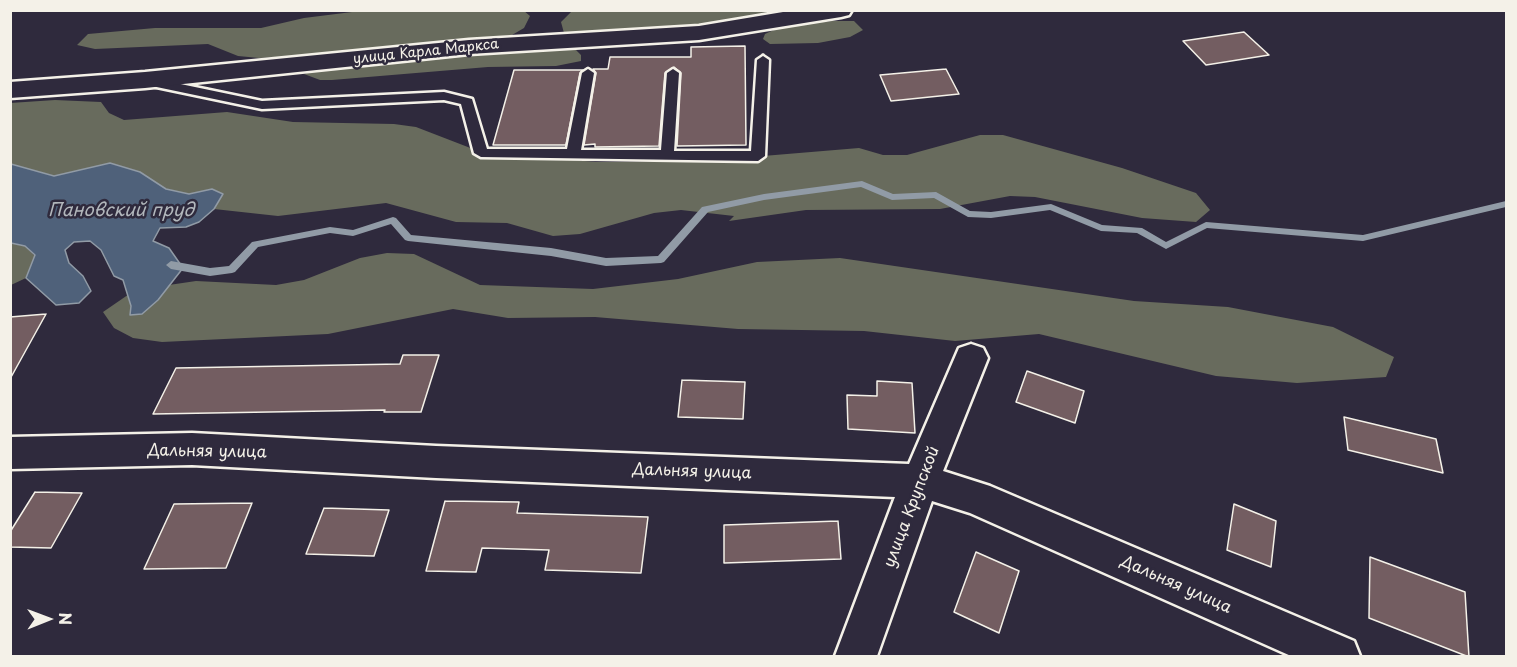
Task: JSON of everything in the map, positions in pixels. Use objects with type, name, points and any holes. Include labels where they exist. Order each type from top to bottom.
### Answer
[{"type":"street","name":"улица Карла Маркса","points":[[10,90],[56,89],[469,47],[699,33],[841,10]]},
{"type":"street","name":"улица Крупской","points":[[856,657],[920,481],[971,358]]},
{"type":"street","name":"Дальняя улица","points":[[10,453],[192,449],[436,462],[920,481],[977,498],[1339,657]]},
{"type":"lane","points":[[145,80],[262,105],[444,96],[466,102],[481,153],[758,156],[763,60]]},
{"type":"lane","points":[[666,155],[673,73]]},
{"type":"lane","points":[[573,154],[588,74]]},
{"type":"green space","points":[[523,10],[530,16],[524,28],[512,35],[400,53],[259,58],[238,56],[208,44],[95,49],[77,45],[88,34],[155,28],[261,28],[304,18],[360,11]]},
{"type":"green space","points":[[572,11],[823,11],[758,22],[585,35],[564,33],[561,22]]},
{"type":"green space","points":[[854,21],[863,30],[850,37],[818,43],[770,44],[763,39],[765,34],[782,26]]},
{"type":"green space","points":[[565,47],[576,50],[581,55],[581,61],[556,66],[488,67],[332,80],[320,80],[304,74],[325,67]]},
{"type":"green space","points":[[55,100],[101,102],[109,113],[124,120],[227,112],[293,122],[394,124],[416,127],[473,149],[596,162],[703,161],[859,148],[883,155],[907,155],[980,135],[1003,135],[1122,168],[1196,193],[1210,210],[1196,222],[1142,218],[1035,197],[1010,196],[940,209],[806,210],[729,221],[734,216],[681,210],[654,213],[580,234],[553,236],[507,223],[456,222],[386,203],[278,216],[214,209],[223,194],[212,189],[189,194],[166,189],[140,172],[110,163],[54,176],[11,164],[10,103]]},
{"type":"green space","points":[[11,243],[25,246],[35,256],[26,278],[11,285]]},
{"type":"green space","points":[[387,253],[414,254],[480,285],[593,289],[678,279],[757,262],[840,258],[1134,301],[1228,307],[1333,327],[1394,357],[1386,377],[1297,383],[1216,376],[1039,334],[955,341],[864,331],[738,329],[595,317],[508,318],[453,309],[328,334],[162,342],[133,338],[114,328],[103,312],[135,290],[196,281],[276,285],[304,280],[360,258]]},
{"type":"water","name":"Пановский пруд","points":[[110,163],[140,172],[166,189],[189,194],[212,189],[223,194],[214,209],[199,222],[186,227],[160,228],[153,241],[169,248],[183,268],[158,300],[142,314],[130,315],[131,306],[123,280],[114,276],[101,250],[90,241],[74,242],[65,250],[69,263],[83,276],[91,291],[79,303],[56,305],[26,278],[35,255],[25,246],[11,243],[11,164],[54,176]]},
{"type":"building","points":[[1244,32],[1269,55],[1206,65],[1183,41]]},
{"type":"building","points":[[745,46],[746,145],[677,146],[681,73],[674,67],[665,73],[659,146],[595,147],[595,144],[584,145],[596,73],[593,69],[608,69],[610,57],[691,57],[691,47]]},
{"type":"building","points":[[946,69],[959,94],[891,101],[880,75]]},
{"type":"building","points":[[514,70],[583,70],[580,73],[566,145],[493,145]]},
{"type":"building","points":[[46,314],[10,379],[10,317]]},
{"type":"building","points":[[403,355],[439,355],[421,412],[384,412],[385,410],[153,414],[176,368],[400,364]]},
{"type":"building","points":[[1027,371],[1084,391],[1075,423],[1016,402]]},
{"type":"building","points":[[682,380],[745,382],[743,419],[678,417]]},
{"type":"building","points":[[877,381],[912,383],[915,433],[848,429],[847,395],[877,396]]},
{"type":"building","points":[[1344,417],[1436,439],[1443,473],[1348,450]]},
{"type":"building","points":[[35,492],[82,493],[51,548],[10,547],[10,532]]},
{"type":"building","points":[[445,501],[519,502],[517,513],[648,517],[641,573],[545,570],[549,550],[482,548],[476,572],[426,571]]},
{"type":"building","points":[[252,503],[226,568],[144,569],[174,504]]},
{"type":"building","points":[[1234,504],[1276,521],[1271,567],[1227,550]]},
{"type":"building","points":[[324,508],[389,510],[374,556],[306,554]]},
{"type":"building","points":[[838,521],[841,559],[724,563],[724,525]]},
{"type":"building","points":[[976,552],[1019,571],[999,633],[954,612]]},
{"type":"building","points":[[1370,557],[1465,592],[1469,657],[1369,618]]},
{"type":"waterway","points":[[171,265],[210,272],[232,269],[255,244],[330,230],[353,233],[393,220],[408,238],[551,252],[606,262],[661,259],[705,209],[764,197],[862,184],[892,197],[936,195],[968,214],[991,215],[1051,207],[1101,228],[1139,230],[1166,246],[1206,225],[1363,238],[1506,204]]}]
